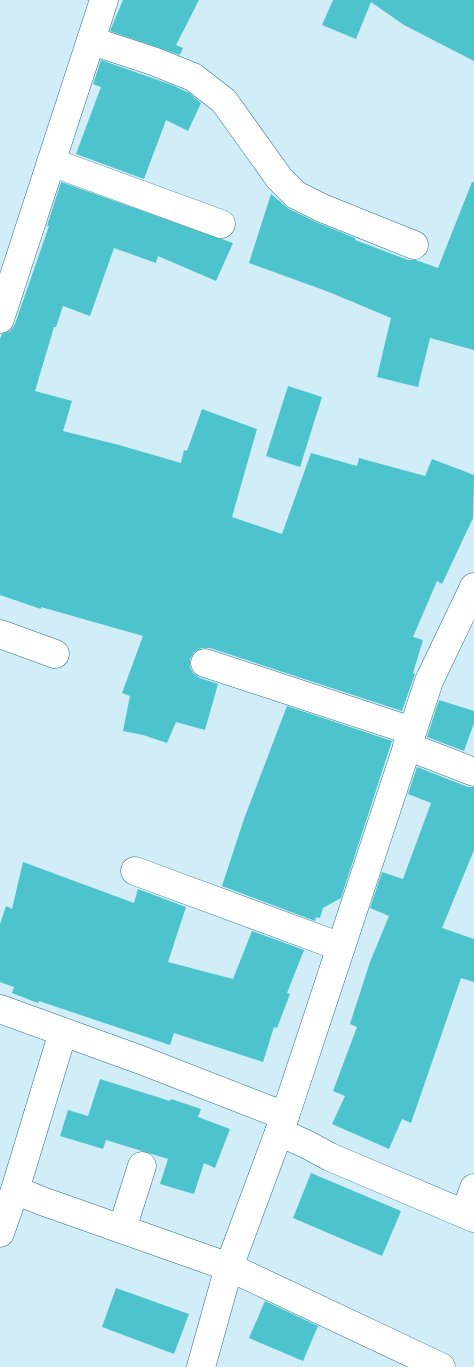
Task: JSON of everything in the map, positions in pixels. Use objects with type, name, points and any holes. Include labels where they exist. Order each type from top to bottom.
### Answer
[{"type":"street","points":[[0,319],[92,42],[104,0]]},
{"type":"street","points":[[92,42],[154,61],[193,77],[224,101],[280,178],[296,195],[322,208],[414,245]]},
{"type":"street","points":[[51,162],[221,224]]},
{"type":"street","points":[[200,1367],[229,1267],[282,1124],[429,681],[474,586]]},
{"type":"street","points":[[0,634],[55,654]]},
{"type":"street","points":[[205,663],[410,739],[474,772]]},
{"type":"street","points":[[135,871],[341,947]]},
{"type":"street","points":[[0,1009],[63,1032],[282,1124],[306,1144],[330,1157],[469,1216],[474,1188]]},
{"type":"street","points":[[0,1233],[63,1032]]},
{"type":"street","points":[[122,1229],[142,1166]]},
{"type":"street","points":[[15,1190],[229,1267],[441,1367]]},
{"type":"building","points":[[123,0],[199,0],[176,45],[183,48],[180,55],[110,31]]},
{"type":"building","points":[[333,0],[474,0],[474,61],[404,25],[371,2],[356,39],[322,25]]},
{"type":"building","points":[[101,60],[172,85],[189,93],[201,103],[188,131],[166,120],[144,179],[76,154],[101,87],[93,84]]},
{"type":"building","points":[[61,182],[233,243],[216,281],[158,256],[156,263],[114,248],[90,316],[63,306],[56,327],[54,327],[35,391],[72,401],[63,431],[181,463],[184,450],[187,451],[202,409],[257,429],[232,517],[282,534],[311,453],[357,466],[359,458],[425,476],[432,459],[474,475],[473,518],[442,584],[437,581],[413,637],[423,640],[413,673],[415,674],[402,711],[210,648],[202,648],[194,652],[190,659],[190,667],[193,673],[200,678],[218,684],[205,730],[176,722],[167,743],[123,731],[130,696],[122,693],[143,636],[41,607],[41,609],[0,595],[0,339],[2,334],[10,331],[15,324],[49,226],[47,226]]},
{"type":"building","points":[[472,182],[474,182],[474,350],[430,338],[418,387],[377,377],[391,318],[329,292],[249,263],[271,194],[289,209],[355,238],[355,240],[408,260],[416,260],[438,268]]},
{"type":"building","points":[[288,386],[322,397],[300,467],[266,456]]},
{"type":"building","points":[[439,700],[474,711],[474,723],[464,751],[427,737]]},
{"type":"building","points":[[287,706],[392,741],[341,898],[323,908],[320,918],[316,917],[315,921],[222,886],[244,819]]},
{"type":"building","points":[[417,767],[468,787],[474,787],[474,850],[442,928],[474,939],[474,982],[461,978],[411,1123],[402,1119],[389,1149],[332,1124],[345,1096],[333,1091],[357,1027],[350,1024],[370,962],[389,916],[370,908],[382,872],[403,879],[431,803],[408,794]]},
{"type":"building","points":[[23,862],[134,903],[138,889],[186,907],[168,962],[233,979],[252,931],[304,950],[287,993],[290,994],[277,1028],[274,1027],[263,1062],[174,1033],[170,1045],[12,993],[14,987],[0,982],[0,924],[6,906],[12,909]]},
{"type":"building","points":[[100,1079],[201,1109],[198,1117],[230,1129],[215,1168],[204,1163],[194,1194],[160,1184],[168,1159],[106,1140],[103,1149],[60,1136],[68,1110],[88,1116]]},
{"type":"building","points":[[311,1173],[401,1211],[382,1256],[293,1218]]},
{"type":"building","points":[[116,1288],[189,1314],[174,1354],[102,1327]]},
{"type":"building","points":[[265,1301],[318,1326],[303,1361],[249,1338]]}]
